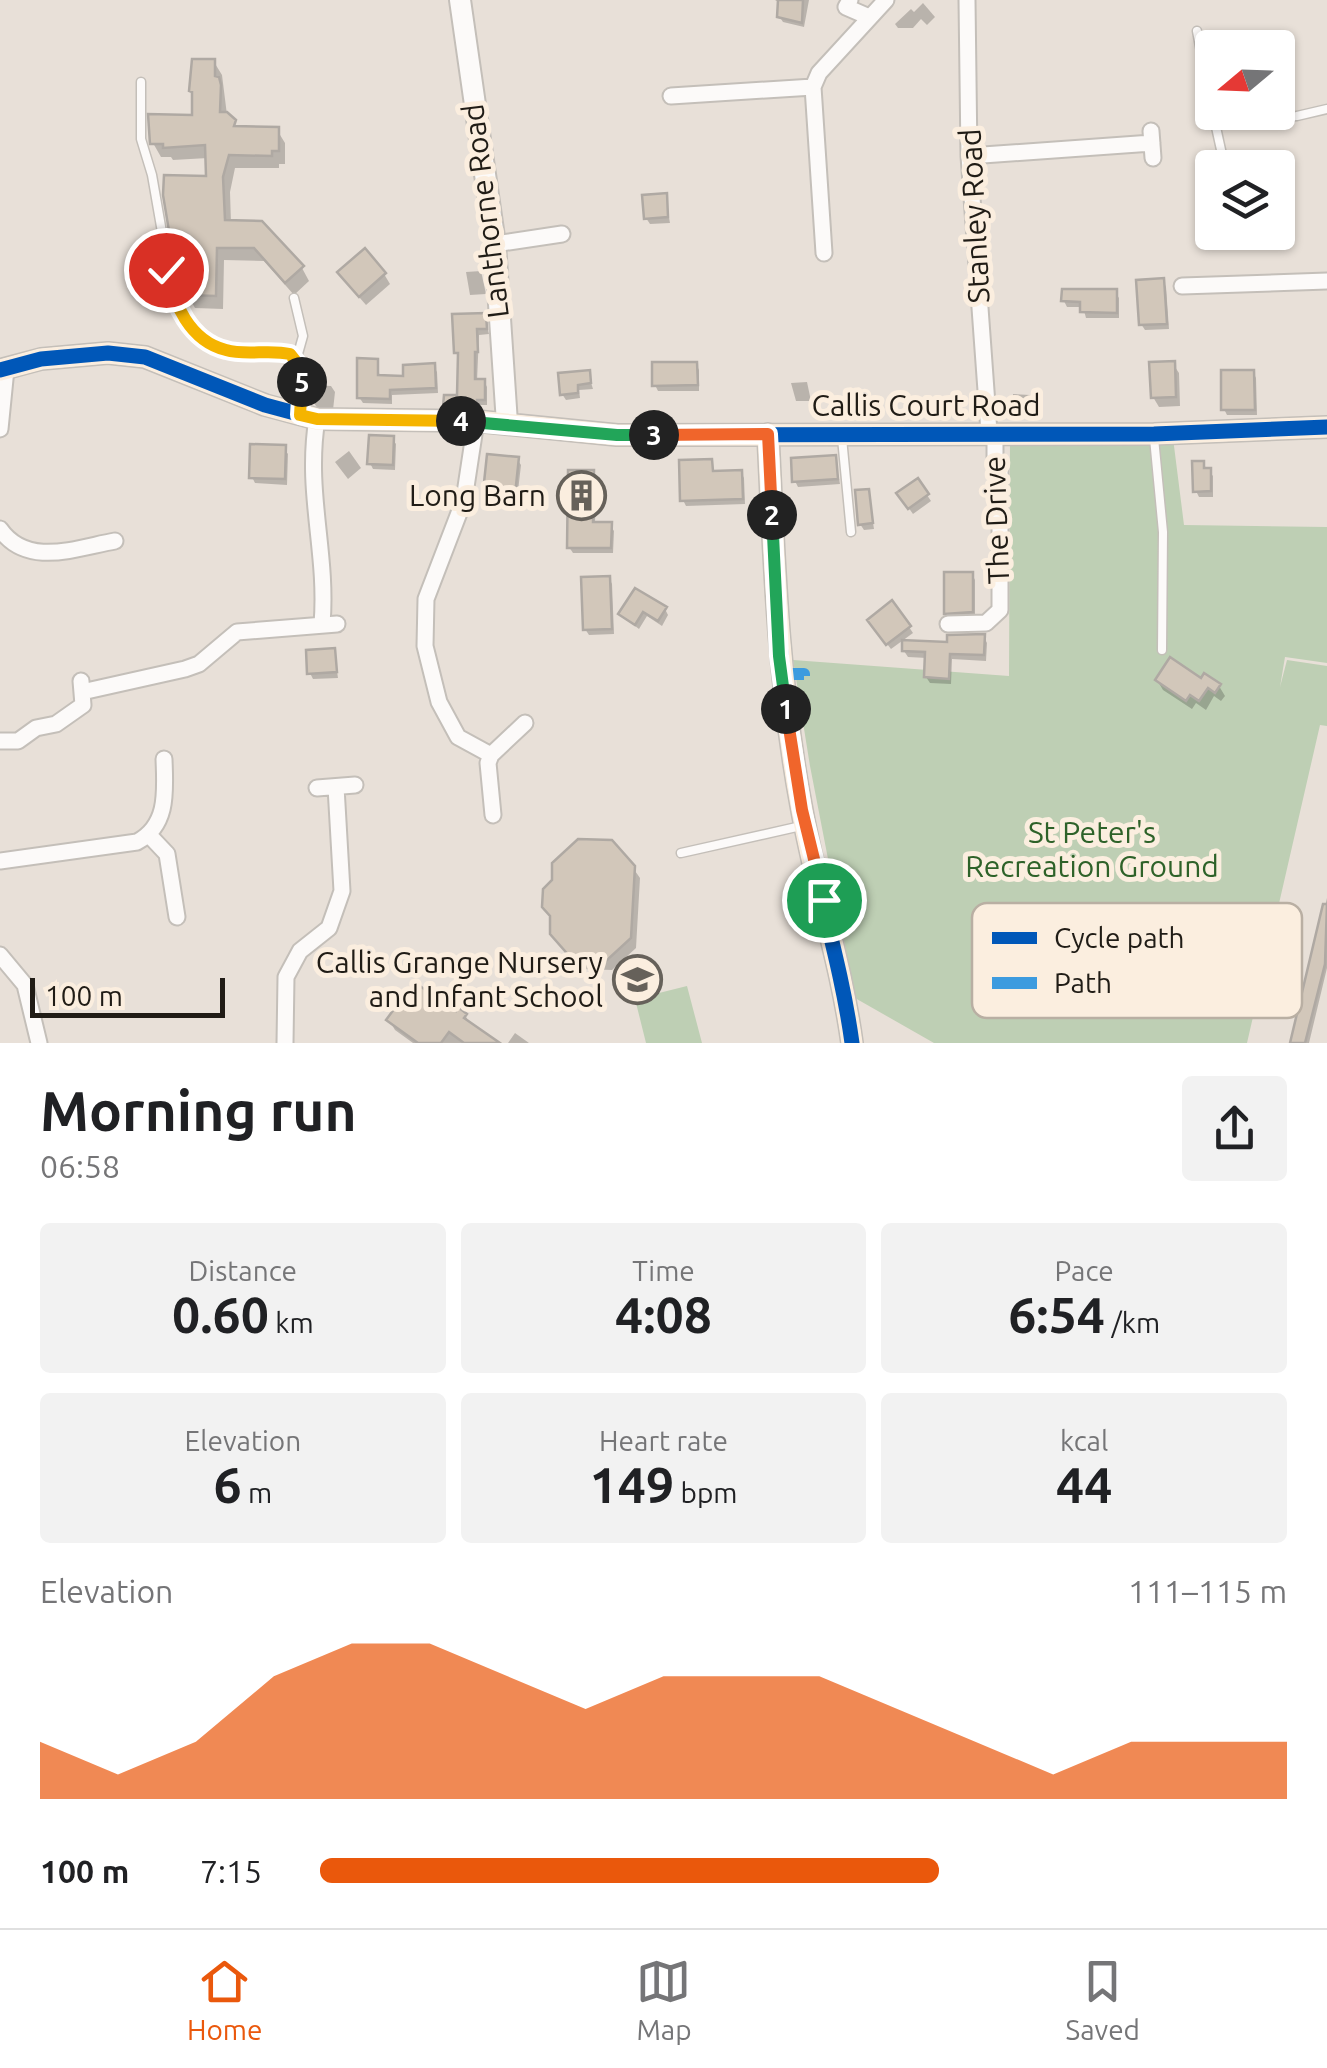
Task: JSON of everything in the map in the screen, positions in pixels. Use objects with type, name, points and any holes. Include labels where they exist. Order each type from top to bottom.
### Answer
[{"type":"street","name":"Lanthorne Road","points":[[460,0],[495,244],[506,424]]},
{"type":"street","points":[[850,0],[846,7],[869,17]]},
{"type":"street","points":[[824,253],[813,87],[819,74],[886,0]]},
{"type":"street","name":"Stanley Road","points":[[967,0],[970,156],[992,432]]},
{"type":"street","points":[[671,96],[813,87]]},
{"type":"street","points":[[970,156],[1152,144]]},
{"type":"street","points":[[495,244],[564,234]]},
{"type":"street","points":[[1182,286],[1236,289],[1327,281]]},
{"type":"street","name":"Callis Court Road","points":[[3,370],[40,359],[108,354],[145,356],[225,390],[308,417],[476,421],[617,435],[841,434],[924,442],[992,432],[1154,434],[1327,427]]},
{"type":"street","points":[[0,429],[3,370]]},
{"type":"street","points":[[0,741],[18,740],[36,728],[56,724],[82,692],[199,664],[237,632],[330,624],[311,474],[308,417]]},
{"type":"street","points":[[476,421],[464,500],[426,599],[425,646],[439,702],[458,737],[491,755]]},
{"type":"street","name":"The Drive","points":[[948,624],[986,623],[1000,610],[1000,469],[992,432]]},
{"type":"street","points":[[768,434],[779,656],[806,825],[844,990],[852,1043]]},
{"type":"street","points":[[0,529],[9,542],[35,553],[115,542]]},
{"type":"street","points":[[496,806],[488,763],[491,755],[524,722]]},
{"type":"street","points":[[0,861],[137,842],[150,835],[163,808],[169,767]]},
{"type":"street","points":[[316,788],[355,786]]},
{"type":"street","points":[[285,1043],[286,977],[300,952],[329,928],[342,891],[336,787]]},
{"type":"street","points":[[150,835],[167,854],[182,907]]},
{"type":"street","points":[[0,955],[26,985],[40,1043]]},
{"type":"lane","points":[[141,82],[141,138],[152,175],[174,301],[189,326],[206,342],[227,351],[282,352],[296,361],[301,368],[308,417]]},
{"type":"lane","points":[[1295,115],[1327,109]]},
{"type":"lane","points":[[294,298],[302,336],[296,361]]},
{"type":"lane","points":[[841,434],[850,532]]},
{"type":"lane","points":[[1154,434],[1163,532],[1162,650]]},
{"type":"lane","points":[[681,853],[806,825]]},
{"type":"green space","name":"St Peter's Recreation Ground","points":[[1173,438],[1184,525],[1327,527],[1327,663],[1285,657],[1280,687],[1287,660],[1327,666],[1327,726],[1320,725],[1279,903],[972,903],[972,1018],[1253,1018],[1247,1043],[934,1043],[855,998],[793,660],[1009,676],[1010,441]]},
{"type":"green space","points":[[687,986],[702,1043],[646,1043],[635,999]]},
{"type":"building","points":[[778,0],[803,0],[802,23],[777,17]]},
{"type":"building","points":[[192,59],[215,59],[215,76],[221,85],[220,112],[227,112],[236,120],[234,126],[279,127],[279,151],[272,151],[272,156],[229,155],[223,177],[225,220],[262,221],[304,266],[285,283],[254,248],[217,248],[216,296],[184,295],[186,243],[171,243],[163,195],[164,175],[206,176],[205,145],[163,148],[163,144],[150,144],[148,114],[192,115]]},
{"type":"building","points":[[667,193],[668,217],[644,219],[642,195]]},
{"type":"building","points":[[365,248],[386,273],[359,297],[337,272]]},
{"type":"building","points":[[1164,278],[1167,324],[1139,325],[1136,280]]},
{"type":"building","points":[[1062,289],[1117,289],[1117,313],[1080,312],[1080,302],[1061,301]]},
{"type":"building","points":[[486,313],[487,329],[477,329],[475,352],[475,379],[485,379],[485,400],[477,400],[477,407],[443,407],[444,395],[457,395],[458,353],[454,353],[452,314]]},
{"type":"building","points":[[357,358],[378,359],[378,375],[403,376],[403,365],[435,363],[436,388],[390,390],[390,399],[357,398]]},
{"type":"building","points":[[1175,361],[1176,397],[1151,398],[1149,362]]},
{"type":"building","points":[[652,362],[697,362],[698,385],[652,386]]},
{"type":"building","points":[[590,370],[591,383],[578,385],[578,393],[560,395],[558,373]]},
{"type":"building","points":[[1221,370],[1254,370],[1255,410],[1221,410]]},
{"type":"building","points":[[369,435],[394,436],[393,465],[367,464]]},
{"type":"building","points":[[250,444],[286,445],[285,479],[249,478]]},
{"type":"building","points":[[487,454],[519,457],[515,495],[483,492]]},
{"type":"building","points":[[836,455],[838,479],[792,482],[791,458]]},
{"type":"building","points":[[712,459],[713,471],[742,470],[743,499],[680,501],[679,460]]},
{"type":"building","points":[[1192,461],[1204,461],[1204,468],[1211,468],[1211,491],[1193,492]]},
{"type":"building","name":"Long Barn","points":[[568,470],[594,470],[593,522],[612,522],[611,548],[567,548]]},
{"type":"building","points":[[918,478],[929,494],[908,509],[896,493]]},
{"type":"building","points":[[869,489],[873,523],[858,525],[855,490]]},
{"type":"building","points":[[944,572],[973,572],[973,612],[944,614]]},
{"type":"building","points":[[610,576],[612,629],[583,630],[581,577]]},
{"type":"building","points":[[635,588],[667,607],[658,621],[643,612],[635,625],[618,614]]},
{"type":"building","points":[[892,600],[911,626],[886,645],[867,620]]},
{"type":"building","points":[[985,634],[984,655],[950,654],[949,679],[924,677],[925,652],[902,651],[902,640],[947,642],[947,635]]},
{"type":"building","points":[[335,648],[337,672],[307,674],[306,650]]},
{"type":"building","points":[[1170,657],[1201,678],[1204,673],[1221,684],[1215,693],[1208,688],[1199,701],[1190,695],[1186,701],[1155,680]]},
{"type":"building","points":[[578,839],[612,840],[635,866],[631,938],[606,961],[572,959],[550,934],[550,916],[542,907],[543,889],[552,880],[552,863]]},
{"type":"building","points":[[1323,904],[1327,904],[1325,964],[1305,1043],[1290,1043],[1296,1018],[1302,1018],[1302,992]]},
{"type":"building","points":[[414,982],[456,1011],[458,1007],[467,1014],[464,1018],[500,1043],[464,1043],[449,1032],[441,1043],[418,1043],[386,1020]]},
{"type":"marked path","points":[[781,674],[804,674],[804,686]]},
{"type":"cycle path","points":[[0,370],[41,359],[108,353],[145,357],[265,405],[317,419],[476,421],[617,435],[1154,434],[1327,427]]},
{"type":"cycle path","points":[[768,434],[778,620],[793,759],[852,1043]]},
{"type":"place","name":"Long Barn","points":[[581,496]]},
{"type":"place","name":"Callis Grange Nursery and Infant School","points":[[638,980]]},
{"type":"route","points":[[166,270],[174,301],[189,326],[206,342],[227,351],[290,354],[301,368],[300,415],[317,419],[476,421],[617,435],[768,434],[781,674],[802,810],[824,900]]}]
